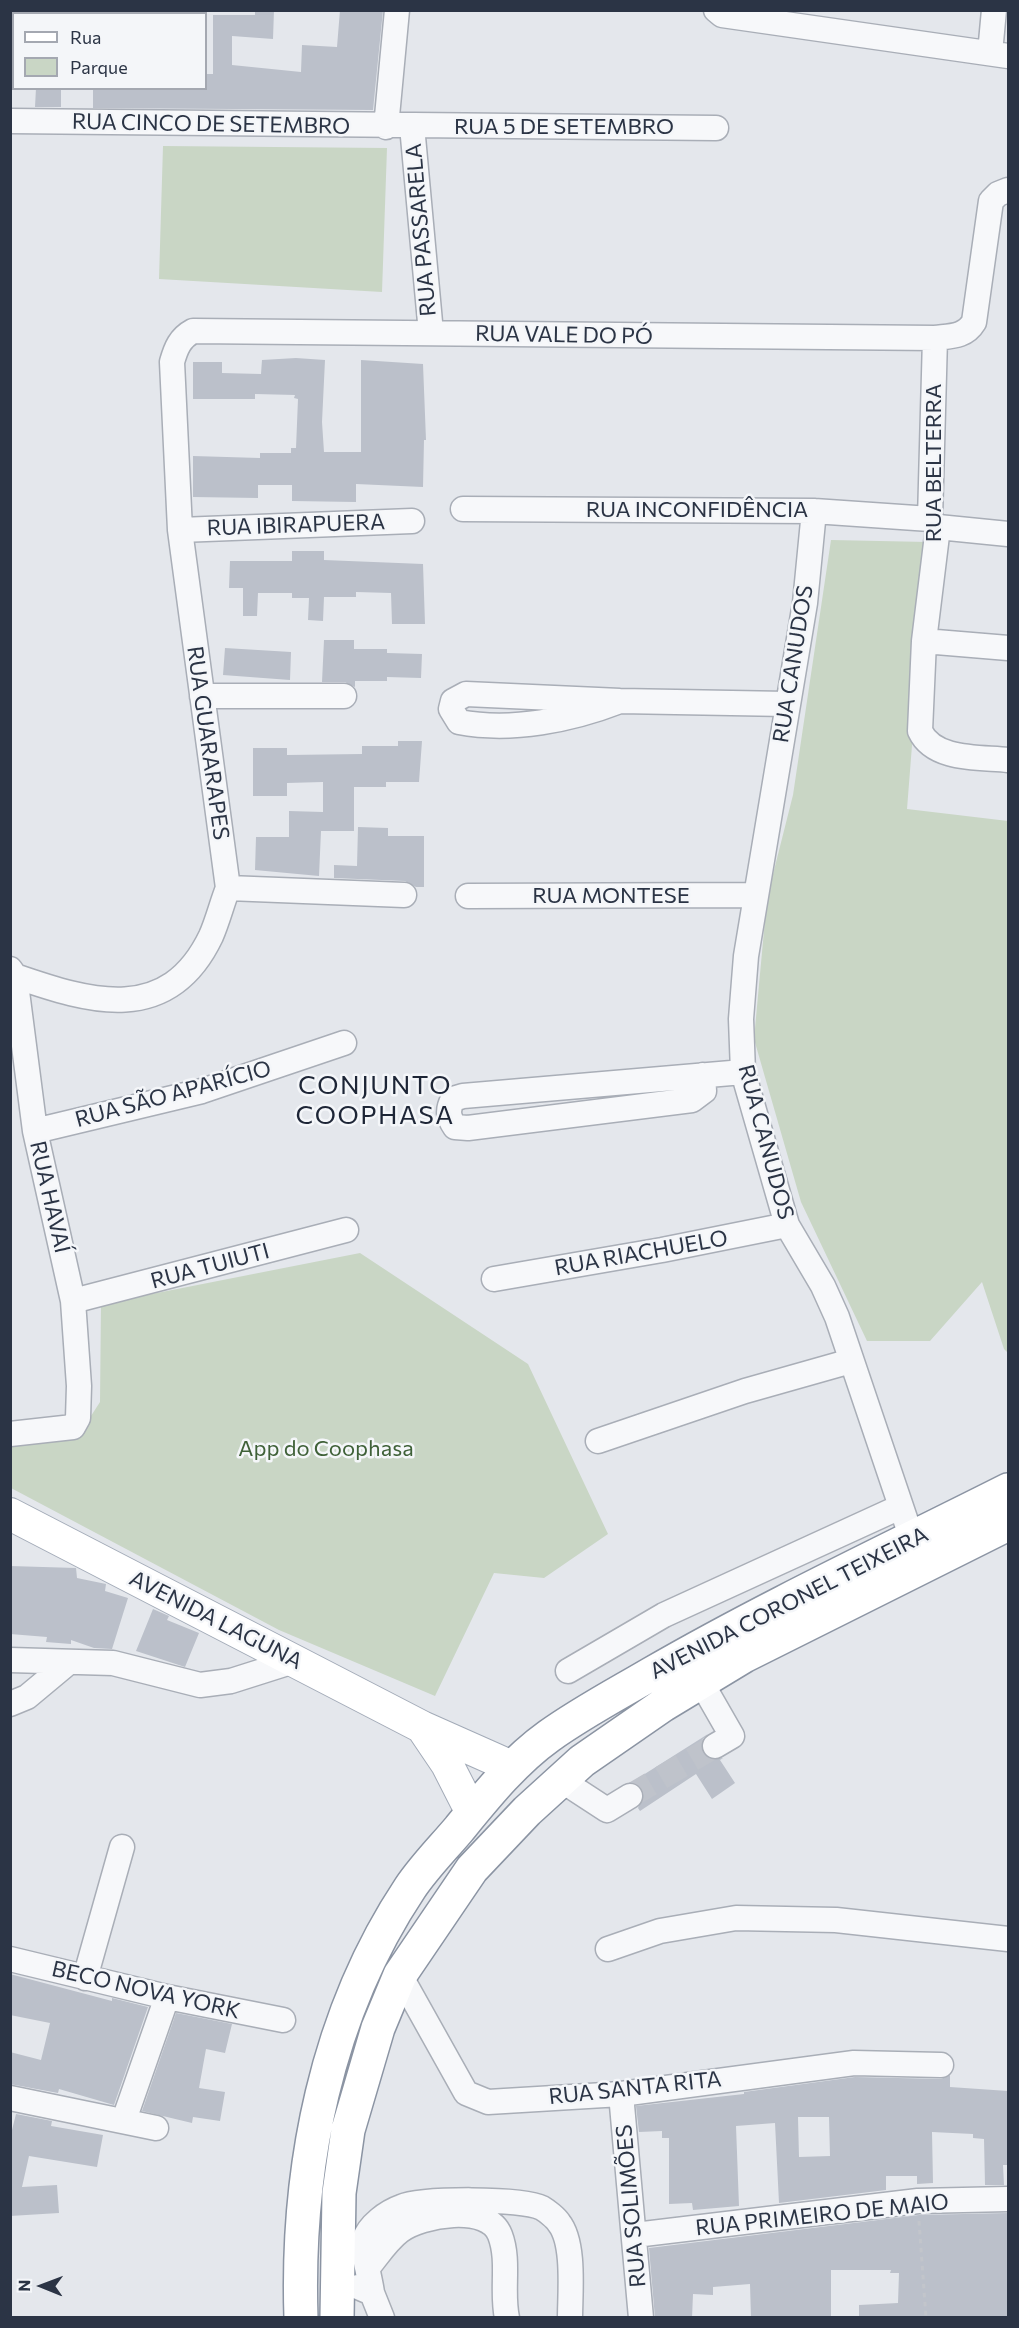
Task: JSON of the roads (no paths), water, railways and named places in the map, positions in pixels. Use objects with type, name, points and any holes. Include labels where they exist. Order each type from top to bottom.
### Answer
[{"type":"highway","name":"AVENIDA CORONEL TEIXEIRA","points":[[301,2318],[303,2224],[313,2129],[336,2042],[368,1961],[411,1887],[472,1813],[512,1767],[548,1737],[577,1717],[721,1633],[1008,1490]]},
{"type":"highway","name":"AVENIDA CORONEL TEIXEIRA","points":[[337,2318],[339,2193],[348,2130],[378,2028],[400,1976],[472,1869],[582,1761],[702,1682],[744,1656],[1008,1524]]},
{"type":"main road","name":"AVENIDA LAGUNA","points":[[10,1514],[422,1727],[512,1767]]},
{"type":"main road","name":"AVENIDA LAGUNA","points":[[422,1727],[447,1764],[472,1813]]},
{"type":"street","points":[[386,127],[397,10]]},
{"type":"street","points":[[716,10],[722,15],[999,54],[994,10]]},
{"type":"street","name":"RUA CINCO DE SETEMBRO","points":[[10,121],[412,126]]},
{"type":"street","name":"RUA 5 DE SETEMBRO","points":[[412,126],[716,128]]},
{"type":"street","name":"RUA PASSARELA","points":[[412,126],[430,333]]},
{"type":"street","name":"RUA VALE DO PÓ","points":[[193,331],[935,338],[960,334],[969,331],[974,322],[987,214],[991,201],[998,194],[1008,190]]},
{"type":"street","name":"RUA GUARARAPES","points":[[13,972],[48,987],[112,1001],[142,998],[161,991],[188,970],[205,945],[228,888],[180,530],[172,362],[177,345],[193,331]]},
{"type":"street","name":"RUA BELTERRA","points":[[935,338],[934,523],[924,641],[920,731],[924,741],[951,754],[1008,760]]},
{"type":"street","name":"RUA INCONFIDÊNCIA","points":[[463,508],[814,511],[934,523],[1008,534]]},
{"type":"street","name":"RUA CANUDOS","points":[[814,511],[805,603],[754,895],[746,956],[741,1019],[745,1079],[787,1225],[823,1286],[912,1539]]},
{"type":"street","name":"RUA IBIRAPUERA","points":[[180,530],[412,521]]},
{"type":"street","points":[[924,641],[1008,648]]},
{"type":"street","points":[[620,701],[574,716],[524,724],[478,726],[459,722],[452,709],[453,701],[466,694],[620,701],[787,704]]},
{"type":"street","points":[[202,696],[345,696]]},
{"type":"street","points":[[228,888],[404,895]]},
{"type":"street","name":"RUA MONTESE","points":[[468,896],[754,895]]},
{"type":"street","name":"RUA HAVAÍ","points":[[10,1434],[73,1427],[78,1418],[79,1386],[74,1301],[35,1131],[13,972]]},
{"type":"street","name":"RUA SÃO APARÍCIO","points":[[35,1131],[202,1091],[344,1043]]},
{"type":"street","points":[[703,1083],[692,1100],[468,1128],[455,1128],[448,1108],[453,1100],[487,1092],[703,1083],[745,1079]]},
{"type":"street","name":"RUA RIACHUELO","points":[[494,1278],[662,1250],[787,1225]]},
{"type":"street","name":"RUA TUIUTI","points":[[74,1301],[346,1230]]},
{"type":"street","points":[[598,1441],[745,1391],[851,1361]]},
{"type":"street","points":[[568,1671],[664,1615],[900,1507]]},
{"type":"street","points":[[10,1660],[113,1663],[200,1685],[231,1681],[294,1661]]},
{"type":"street","points":[[10,1704],[27,1697],[69,1662]]},
{"type":"street","points":[[702,1682],[732,1736],[715,1746]]},
{"type":"street","points":[[561,1780],[608,1810],[630,1796]]},
{"type":"street","points":[[85,1978],[122,1847]]},
{"type":"street","points":[[608,1949],[660,1931],[736,1918],[836,1920],[1008,1939]]},
{"type":"street","name":"BECO NOVA YORK","points":[[10,1959],[167,1997],[283,2020]]},
{"type":"street","name":"RUA SANTA RITA","points":[[400,1976],[466,2093],[488,2102],[621,2094],[854,2063],[941,2065]]},
{"type":"street","points":[[124,2120],[167,1997]]},
{"type":"street","name":"RUA SOLIMÕES","points":[[621,2094],[641,2318]]},
{"type":"street","points":[[10,2098],[156,2128]]},
{"type":"street","name":"RUA PRIMEIRO DE MAIO","points":[[635,2235],[918,2201],[1008,2199]]},
{"type":"street","points":[[382,2318],[372,2293],[369,2266],[363,2254],[364,2239],[378,2220],[402,2206],[447,2200],[509,2203],[541,2208],[560,2224],[569,2247],[570,2318]]},
{"type":"street","points":[[369,2266],[399,2231],[417,2222],[444,2216],[466,2215],[493,2223],[500,2234],[505,2261],[507,2318]]},
{"type":"street","points":[[337,2280],[372,2293]]},
{"type":"tunnel","points":[[630,1796],[715,1746]]},
{"type":"district","name":"CONJUNTO COOPHASA","points":[[375,1100]]},
{"type":"park label","name":"App do Coophasa","points":[[326,1449]]}]
